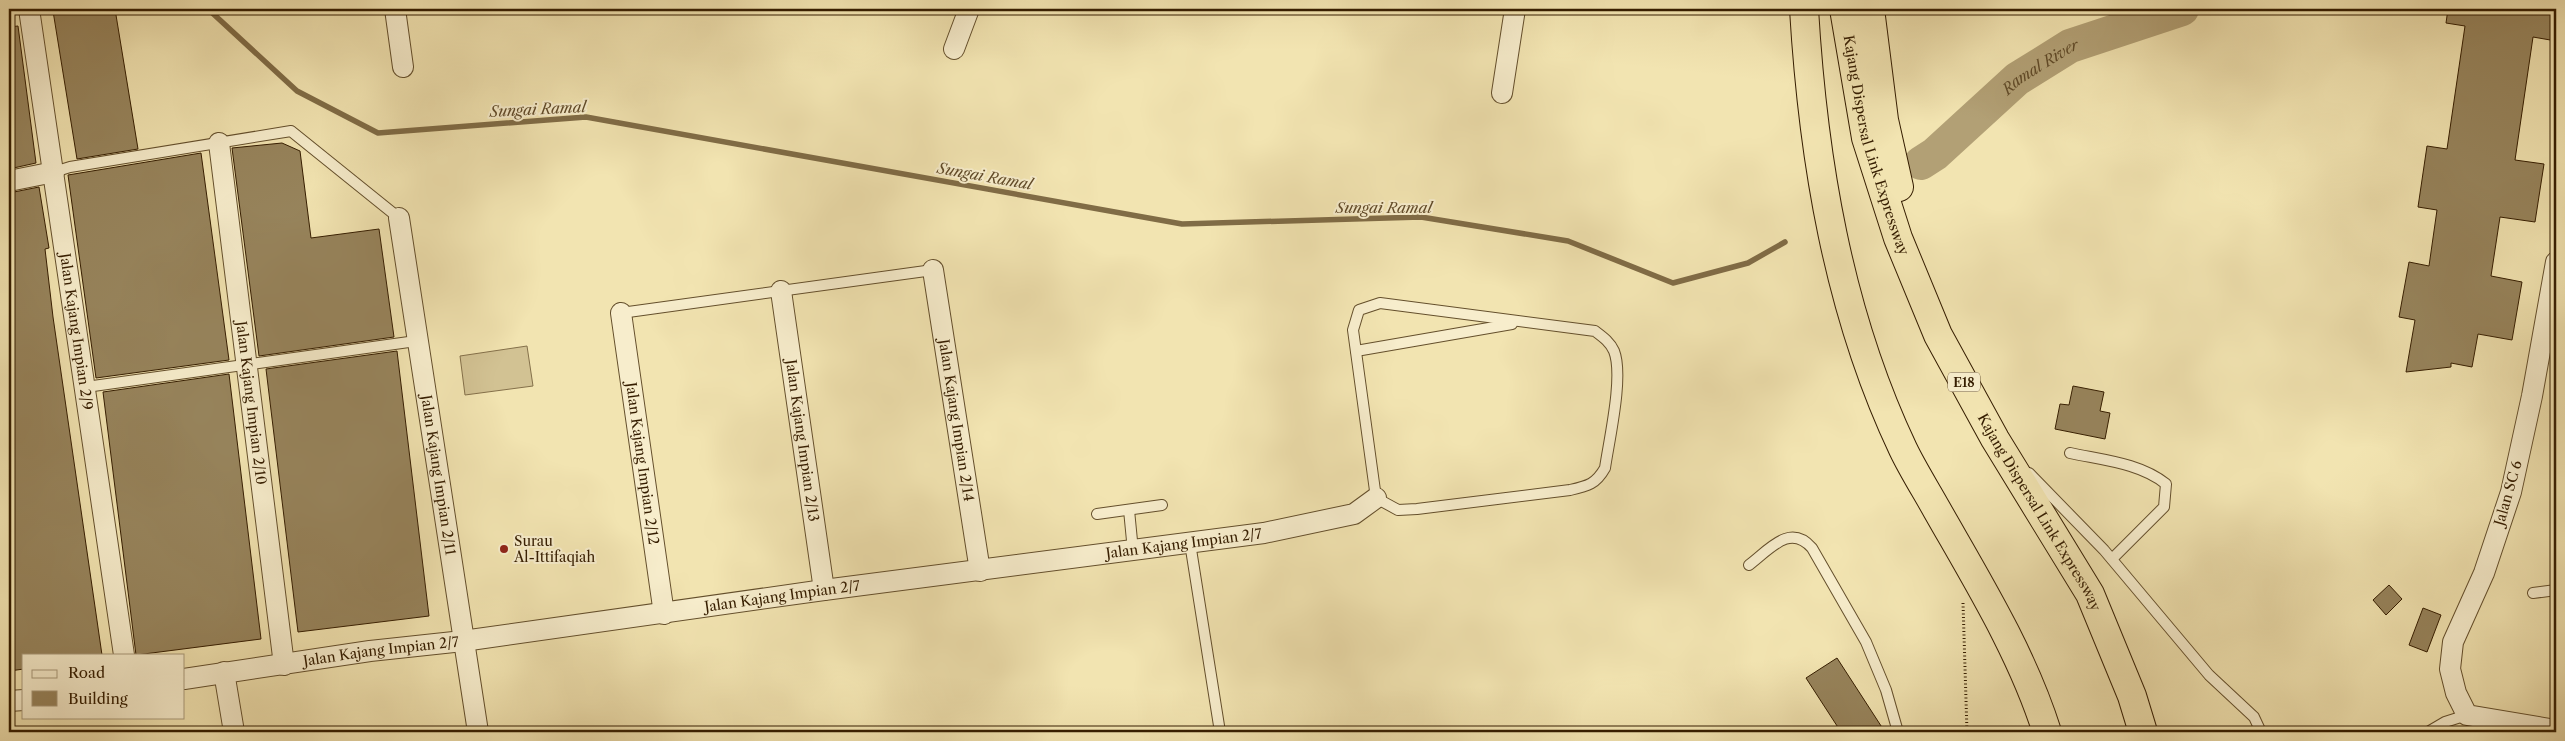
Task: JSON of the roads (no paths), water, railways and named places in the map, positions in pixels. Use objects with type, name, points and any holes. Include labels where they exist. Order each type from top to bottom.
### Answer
[{"type":"highway","points":[[1804,9],[1808,82],[1833,238],[1858,339],[1903,449],[1994,612],[2034,692],[2047,732]]},
{"type":"highway","name":"Kajang Dispersal Link Expressway","points":[[1844,9],[1866,138],[1898,238],[1938,335],[1995,439],[2090,594],[2132,696],[2143,732]]},
{"type":"highway","points":[[1870,9],[1884,120],[1905,218],[1938,335]]},
{"type":"street","name":"Jalan Kajang Impian 2/9","points":[[29,9],[124,654]]},
{"type":"street","points":[[394,9],[404,67]]},
{"type":"street","points":[[954,49],[969,9]]},
{"type":"street","points":[[1502,93],[1515,9]]},
{"type":"street","name":"Jalan Kajang Impian 2/10","points":[[219,143],[284,665]]},
{"type":"street","points":[[9,181],[54,172]]},
{"type":"street","name":"Jalan Kajang Impian 2/11","points":[[399,218],[416,341],[478,732]]},
{"type":"street","name":"Jalan SC 6","points":[[2467,715],[2456,693],[2450,669],[2453,642],[2484,573],[2511,492],[2532,396],[2556,262]]},
{"type":"street","name":"Jalan Kajang Impian 2/14","points":[[933,270],[980,571]]},
{"type":"street","name":"Jalan Kajang Impian 2/13","points":[[781,291],[824,590]]},
{"type":"street","name":"Jalan Kajang Impian 2/12","points":[[621,313],[664,614]]},
{"type":"street","name":"Jalan Kajang Impian 2/7","points":[[185,679],[370,651],[463,641],[824,590],[1264,533],[1354,514],[1376,498]]},
{"type":"street","points":[[224,672],[234,732]]},
{"type":"street","points":[[9,701],[22,700]]},
{"type":"street","points":[[2467,715],[2556,730]]},
{"type":"lane","points":[[54,172],[70,167],[290,131],[399,218]]},
{"type":"lane","points":[[621,313],[933,270]]},
{"type":"lane","points":[[1380,303],[1523,323],[1595,331],[1606,339],[1614,352],[1618,371],[1605,468],[1599,479],[1586,486],[1570,490],[1417,509],[1398,510],[1376,498],[1353,330],[1354,319],[1359,310],[1380,303]]},
{"type":"lane","points":[[1356,351],[1523,323]]},
{"type":"lane","points":[[86,388],[416,341]]},
{"type":"lane","points":[[1995,439],[2112,559],[2209,675],[2254,716],[2261,732]]},
{"type":"lane","points":[[2070,453],[2129,466],[2154,474],[2166,484],[2164,507],[2112,559]]},
{"type":"lane","points":[[1097,514],[1162,505]]},
{"type":"lane","points":[[1129,510],[1133,551]]},
{"type":"lane","points":[[1749,565],[1783,540],[1793,536],[1803,538],[1808,543],[1866,642],[1886,690],[1898,732]]},
{"type":"lane","points":[[1190,544],[1220,732]]},
{"type":"lane","points":[[2533,593],[2556,590]]},
{"type":"lane","points":[[2428,732],[2445,722],[2467,715]]},
{"type":"waterway","name":"Sungai Ramal","points":[[208,9],[297,91],[378,133],[586,117],[1182,224],[1421,217],[1568,241],[1673,283],[1748,263],[1785,242]]},
{"type":"waterway","name":"Ramal River","points":[[1921,163],[1935,154],[2017,79],[2070,46],[2182,9]]},
{"type":"place","name":"Surau Al-Ittifaqiah","points":[[504,549]]}]
